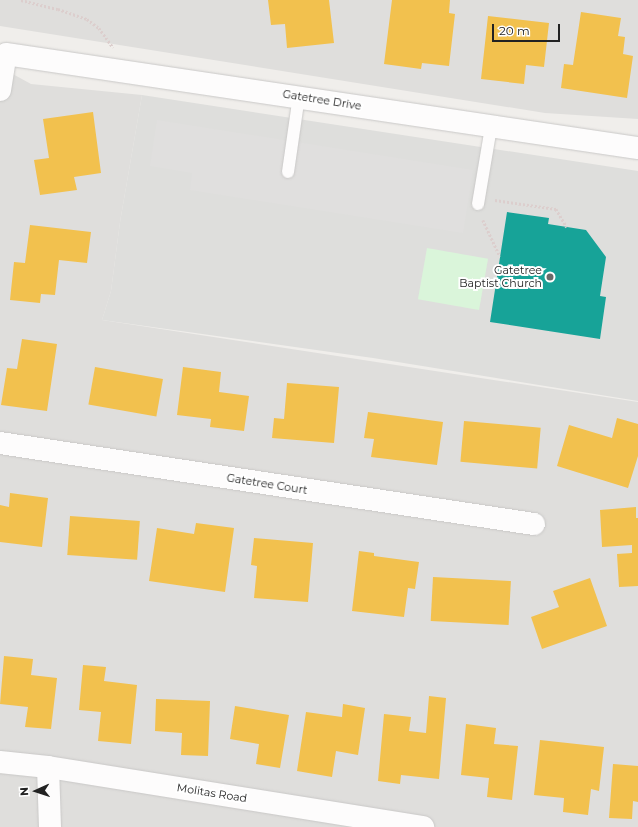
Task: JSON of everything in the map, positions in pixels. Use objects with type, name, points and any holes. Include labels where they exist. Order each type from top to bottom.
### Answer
[{"type":"street","name":"Gatetree Drive","points":[[0,90],[6,54],[299,96],[491,127],[638,148]]},
{"type":"street","name":"Gatetree Court","points":[[0,443],[534,524]]},
{"type":"street","name":"Molitas Road","points":[[0,762],[48,768],[401,825],[423,827]]},
{"type":"street","points":[[48,768],[50,827]]},
{"type":"lane","points":[[288,172],[299,96]]},
{"type":"lane","points":[[478,200],[491,127]]},
{"type":"path","points":[[20,0],[58,8],[93,23],[110,42],[126,72]]},
{"type":"path","points":[[500,256],[485,225],[478,200],[556,209],[567,227]]},
{"type":"shaded area","points":[[0,0],[638,0],[638,119],[545,113],[0,26]]},
{"type":"shaded area","points":[[0,67],[31,84],[142,95],[120,222],[111,291],[102,320],[638,402],[638,827],[0,827]]},
{"type":"shaded area","points":[[142,95],[638,171],[638,401],[373,358],[102,320],[111,291],[120,222]]},
{"type":"shaded area","points":[[157,120],[473,170],[463,233],[190,190],[192,173],[150,166]]},
{"type":"green space","points":[[427,248],[488,259],[479,310],[418,299]]},
{"type":"building: Homes","points":[[268,0],[329,0],[334,43],[287,48],[285,24],[271,25]]},
{"type":"building: Homes","points":[[392,0],[450,0],[449,13],[455,14],[449,66],[422,63],[421,69],[384,64]]},
{"type":"building: Homes","points":[[581,12],[621,18],[618,36],[625,37],[623,54],[633,56],[627,98],[561,88],[564,64],[573,65]]},
{"type":"building: Homes","points":[[488,16],[549,23],[544,67],[526,65],[524,84],[481,79]]},
{"type":"building: Homes","points":[[93,112],[101,173],[74,177],[77,190],[40,195],[34,160],[49,158],[43,119]]},
{"type":"building: Homes","points":[[30,225],[91,232],[87,263],[59,260],[55,295],[41,294],[40,303],[10,300],[14,262],[25,263]]},
{"type":"building: Homes","points":[[22,339],[57,344],[47,411],[1,405],[7,368],[17,369]]},
{"type":"building: Homes","points":[[95,367],[163,379],[156,416],[88,404]]},
{"type":"building: Homes","points":[[183,367],[221,372],[219,392],[249,396],[244,431],[210,427],[211,419],[177,415]]},
{"type":"building: Homes","points":[[287,383],[339,387],[334,443],[272,438],[274,418],[284,419]]},
{"type":"building: Homes","points":[[368,412],[443,422],[437,465],[371,457],[374,439],[364,438]]},
{"type":"building: Homes","points":[[617,418],[638,424],[638,456],[628,488],[557,466],[569,425],[612,438]]},
{"type":"building: Homes","points":[[464,421],[541,428],[537,469],[460,462]]},
{"type":"building: Homes","points":[[10,493],[48,498],[42,547],[0,542],[0,505],[9,507]]},
{"type":"building: Homes","points":[[636,507],[636,518],[638,518],[638,586],[619,587],[617,554],[632,553],[632,545],[602,547],[600,510]]},
{"type":"building: Homes","points":[[70,516],[140,521],[137,560],[67,555]]},
{"type":"building: Homes","points":[[196,523],[234,528],[225,592],[149,581],[157,528],[194,534]]},
{"type":"building: Homes","points":[[254,538],[313,543],[308,602],[254,598],[257,566],[251,565]]},
{"type":"building: Homes","points":[[359,551],[374,553],[374,556],[419,562],[415,589],[408,588],[404,617],[352,611]]},
{"type":"building: Homes","points":[[433,577],[511,581],[509,625],[431,621]]},
{"type":"building: Homes","points":[[590,578],[607,626],[542,649],[531,617],[559,607],[553,591]]},
{"type":"building: Homes","points":[[4,656],[33,659],[31,675],[57,678],[51,729],[25,727],[28,707],[0,704]]},
{"type":"building: Homes","points":[[83,665],[106,667],[104,681],[137,685],[131,744],[98,741],[101,712],[79,710]]},
{"type":"building: Homes","points":[[429,696],[446,698],[439,779],[401,775],[400,784],[378,781],[384,714],[411,717],[409,731],[426,733]]},
{"type":"building: Homes","points":[[156,699],[210,701],[208,756],[181,755],[182,733],[155,731]]},
{"type":"building: Homes","points":[[343,704],[365,708],[358,755],[336,751],[332,777],[297,771],[306,712],[342,717]]},
{"type":"building: Homes","points":[[235,706],[289,715],[280,768],[256,764],[259,744],[230,739]]},
{"type":"building: Homes","points":[[466,724],[496,728],[494,744],[518,746],[512,800],[487,797],[489,778],[461,775]]},
{"type":"building: Homes","points":[[540,740],[604,747],[599,791],[591,789],[588,815],[563,812],[564,798],[534,795]]},
{"type":"building: Homes","points":[[613,764],[638,766],[638,802],[633,801],[632,819],[609,818]]},
{"type":"building: Public","name":"Gatetree Baptist Church","points":[[507,212],[549,218],[548,224],[586,230],[606,257],[600,296],[606,297],[600,339],[490,322]]},
{"type":"place","name":"Gatetree Baptist Church","points":[[550,277]]}]
